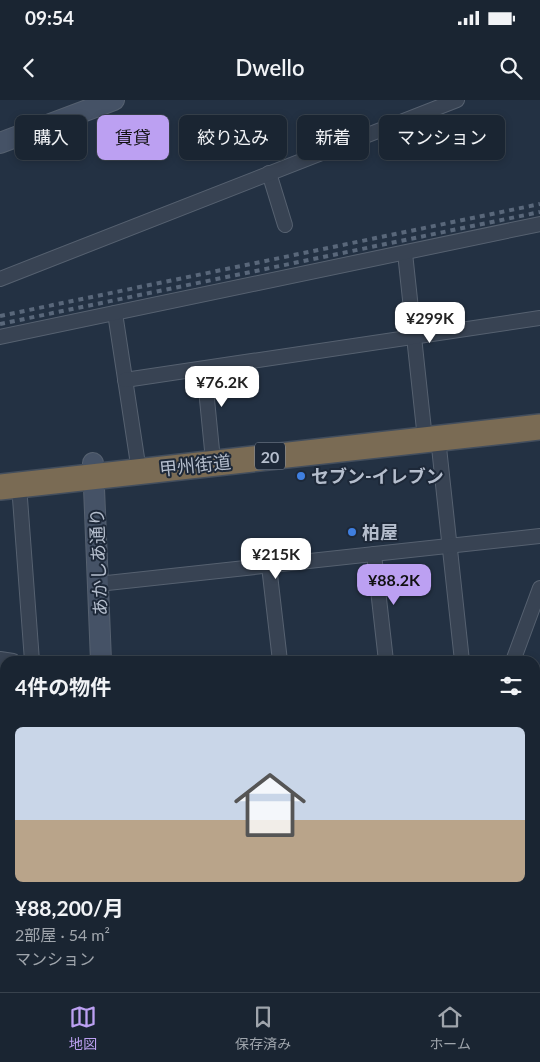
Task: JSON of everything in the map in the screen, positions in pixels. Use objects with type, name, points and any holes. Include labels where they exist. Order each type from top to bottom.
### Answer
[{"type":"highway","name":"甲州街道","points":[[6,482],[138,465],[429,435],[540,415]]},
{"type":"highway","name":"甲州街道","points":[[138,465],[212,450],[540,427]]},
{"type":"street","points":[[1,140],[114,100]]},
{"type":"street","points":[[0,279],[457,100]]},
{"type":"street","points":[[269,173],[284,225]]},
{"type":"street","points":[[0,337],[540,224]]},
{"type":"street","points":[[405,253],[414,337],[429,435],[450,546],[461,656]]},
{"type":"street","points":[[115,313],[138,465]]},
{"type":"street","points":[[125,380],[540,318]]},
{"type":"street","points":[[204,369],[212,450]]},
{"type":"street","name":"あかしあ通り","points":[[94,470],[101,656]]},
{"type":"street","points":[[6,482],[31,656]]},
{"type":"street","points":[[98,584],[540,536]]},
{"type":"street","points":[[374,554],[385,656]]},
{"type":"street","points":[[269,566],[279,656]]},
{"type":"street","points":[[515,656],[540,588]]},
{"type":"railway","points":[[0,316],[540,204]]},
{"type":"railway","points":[[0,324],[540,212]]},
{"type":"place","name":"セブン-イレブン","points":[[301,476]]},
{"type":"place","name":"柏屋","points":[[352,532]]}]
